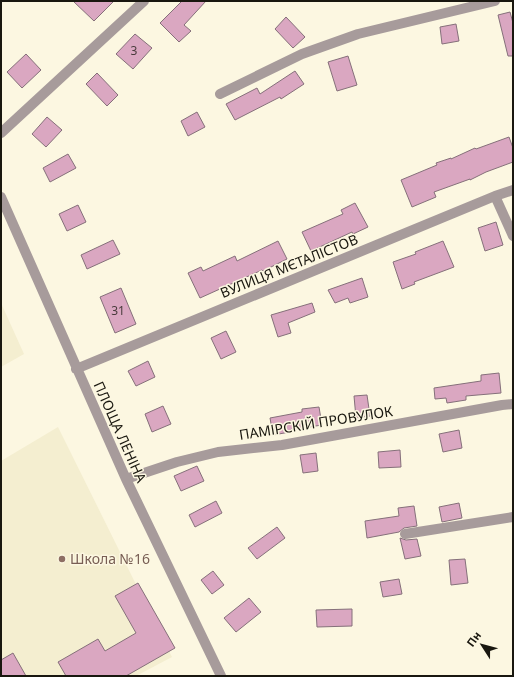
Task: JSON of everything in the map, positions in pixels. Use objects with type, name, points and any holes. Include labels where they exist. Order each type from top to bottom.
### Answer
[{"type":"street","points":[[1,133],[144,1]]},
{"type":"street","points":[[220,94],[302,54],[358,34],[495,1]]},
{"type":"street","name":"ВУЛИЦЯ МЄТАЛІСТОВ","points":[[76,369],[495,196],[513,190]]},
{"type":"street","points":[[495,196],[513,236]]},
{"type":"street","name":"ПЛОЩА ЛЕНІНА","points":[[1,197],[126,479],[221,676]]},
{"type":"street","name":"ПАМІРСКІЙ ПРОВУЛОК","points":[[126,479],[177,462],[218,452],[282,445],[513,404]]},
{"type":"street","points":[[405,534],[513,517]]},
{"type":"shaded area","points":[[1,303],[24,354],[1,367]]},
{"type":"shaded area","name":"Школа №16","points":[[58,427],[172,657],[136,676],[1,676],[1,461]]},
{"type":"building","points":[[73,1],[114,1],[94,21]]},
{"type":"building","points":[[182,1],[206,1],[184,25],[191,31],[179,42],[160,23]]},
{"type":"building","points":[[510,12],[513,23],[513,56],[508,56],[498,15]]},
{"type":"building","points":[[286,17],[305,37],[293,48],[275,29]]},
{"type":"building","points":[[456,24],[459,41],[442,44],[440,27]]},
{"type":"building","points":[[135,34],[152,48],[133,69],[116,54]]},
{"type":"building","points":[[26,54],[41,70],[22,88],[7,72]]},
{"type":"building","points":[[348,56],[357,85],[337,91],[328,62]]},
{"type":"building","points":[[295,71],[304,84],[281,99],[280,97],[235,120],[226,104],[257,88],[260,94]]},
{"type":"building","points":[[97,73],[118,95],[107,106],[86,84]]},
{"type":"building","points":[[197,112],[205,127],[188,136],[181,121]]},
{"type":"building","points":[[47,117],[62,130],[46,147],[32,134]]},
{"type":"building","points":[[509,137],[513,148],[513,162],[486,172],[470,180],[434,192],[436,197],[412,207],[401,180],[437,165],[436,163],[451,159],[475,148],[476,149]]},
{"type":"building","points":[[68,154],[76,168],[50,182],[43,168]]},
{"type":"building","points":[[355,203],[368,227],[353,234],[352,232],[311,251],[302,232],[343,214],[341,210]]},
{"type":"building","points":[[78,205],[86,222],[67,231],[59,214]]},
{"type":"building","points":[[496,222],[503,245],[485,251],[478,228]]},
{"type":"building","points":[[113,240],[120,254],[87,269],[81,255]]},
{"type":"building","points":[[278,241],[287,259],[200,298],[188,273],[201,267],[203,271],[235,256],[237,261]]},
{"type":"building","points":[[443,241],[454,267],[414,282],[415,284],[402,289],[393,262],[416,254],[415,252]]},
{"type":"building","points":[[362,278],[368,297],[350,303],[348,298],[335,303],[328,290]]},
{"type":"building","points":[[121,288],[136,324],[115,333],[100,297]]},
{"type":"building","points":[[312,303],[315,312],[288,323],[291,333],[278,337],[271,315]]},
{"type":"building","points":[[226,331],[236,352],[221,359],[211,338]]},
{"type":"building","points":[[148,361],[155,377],[136,386],[128,371]]},
{"type":"building","points":[[499,373],[501,393],[466,396],[466,400],[447,403],[446,398],[435,399],[434,388],[481,381],[481,375]]},
{"type":"building","points":[[367,395],[370,416],[356,418],[354,396]]},
{"type":"building","points":[[163,406],[171,424],[152,432],[145,414]]},
{"type":"building","points":[[319,407],[322,425],[290,430],[290,432],[273,435],[270,418],[302,412],[302,409]]},
{"type":"building","points":[[459,430],[462,448],[443,452],[439,434]]},
{"type":"building","points":[[400,450],[401,467],[379,468],[378,452]]},
{"type":"building","points":[[316,453],[318,471],[303,473],[300,455]]},
{"type":"building","points":[[197,466],[204,481],[181,491],[174,476]]},
{"type":"building","points":[[216,501],[222,513],[195,527],[189,515]]},
{"type":"building","points":[[459,503],[462,518],[442,522],[439,507]]},
{"type":"building","points":[[414,506],[417,526],[404,528],[399,532],[367,538],[365,521],[399,516],[398,508]]},
{"type":"building","points":[[277,527],[285,538],[257,559],[248,548]]},
{"type":"building","points":[[400,538],[406,540],[417,539],[421,556],[405,559]]},
{"type":"building","points":[[465,559],[468,583],[451,585],[449,560]]},
{"type":"building","points":[[213,571],[224,585],[212,594],[201,580]]},
{"type":"building","points":[[399,579],[402,594],[383,597],[380,582]]},
{"type":"building","points":[[138,583],[175,648],[126,676],[66,676],[58,662],[98,639],[105,651],[136,633],[115,596]]},
{"type":"building","points":[[249,598],[261,612],[236,632],[224,618]]},
{"type":"building","points":[[352,609],[352,626],[317,627],[316,610]]},
{"type":"building","points":[[13,653],[26,676],[1,676],[1,660]]},
{"type":"place","name":"Школа №16","points":[[62,559]]}]
